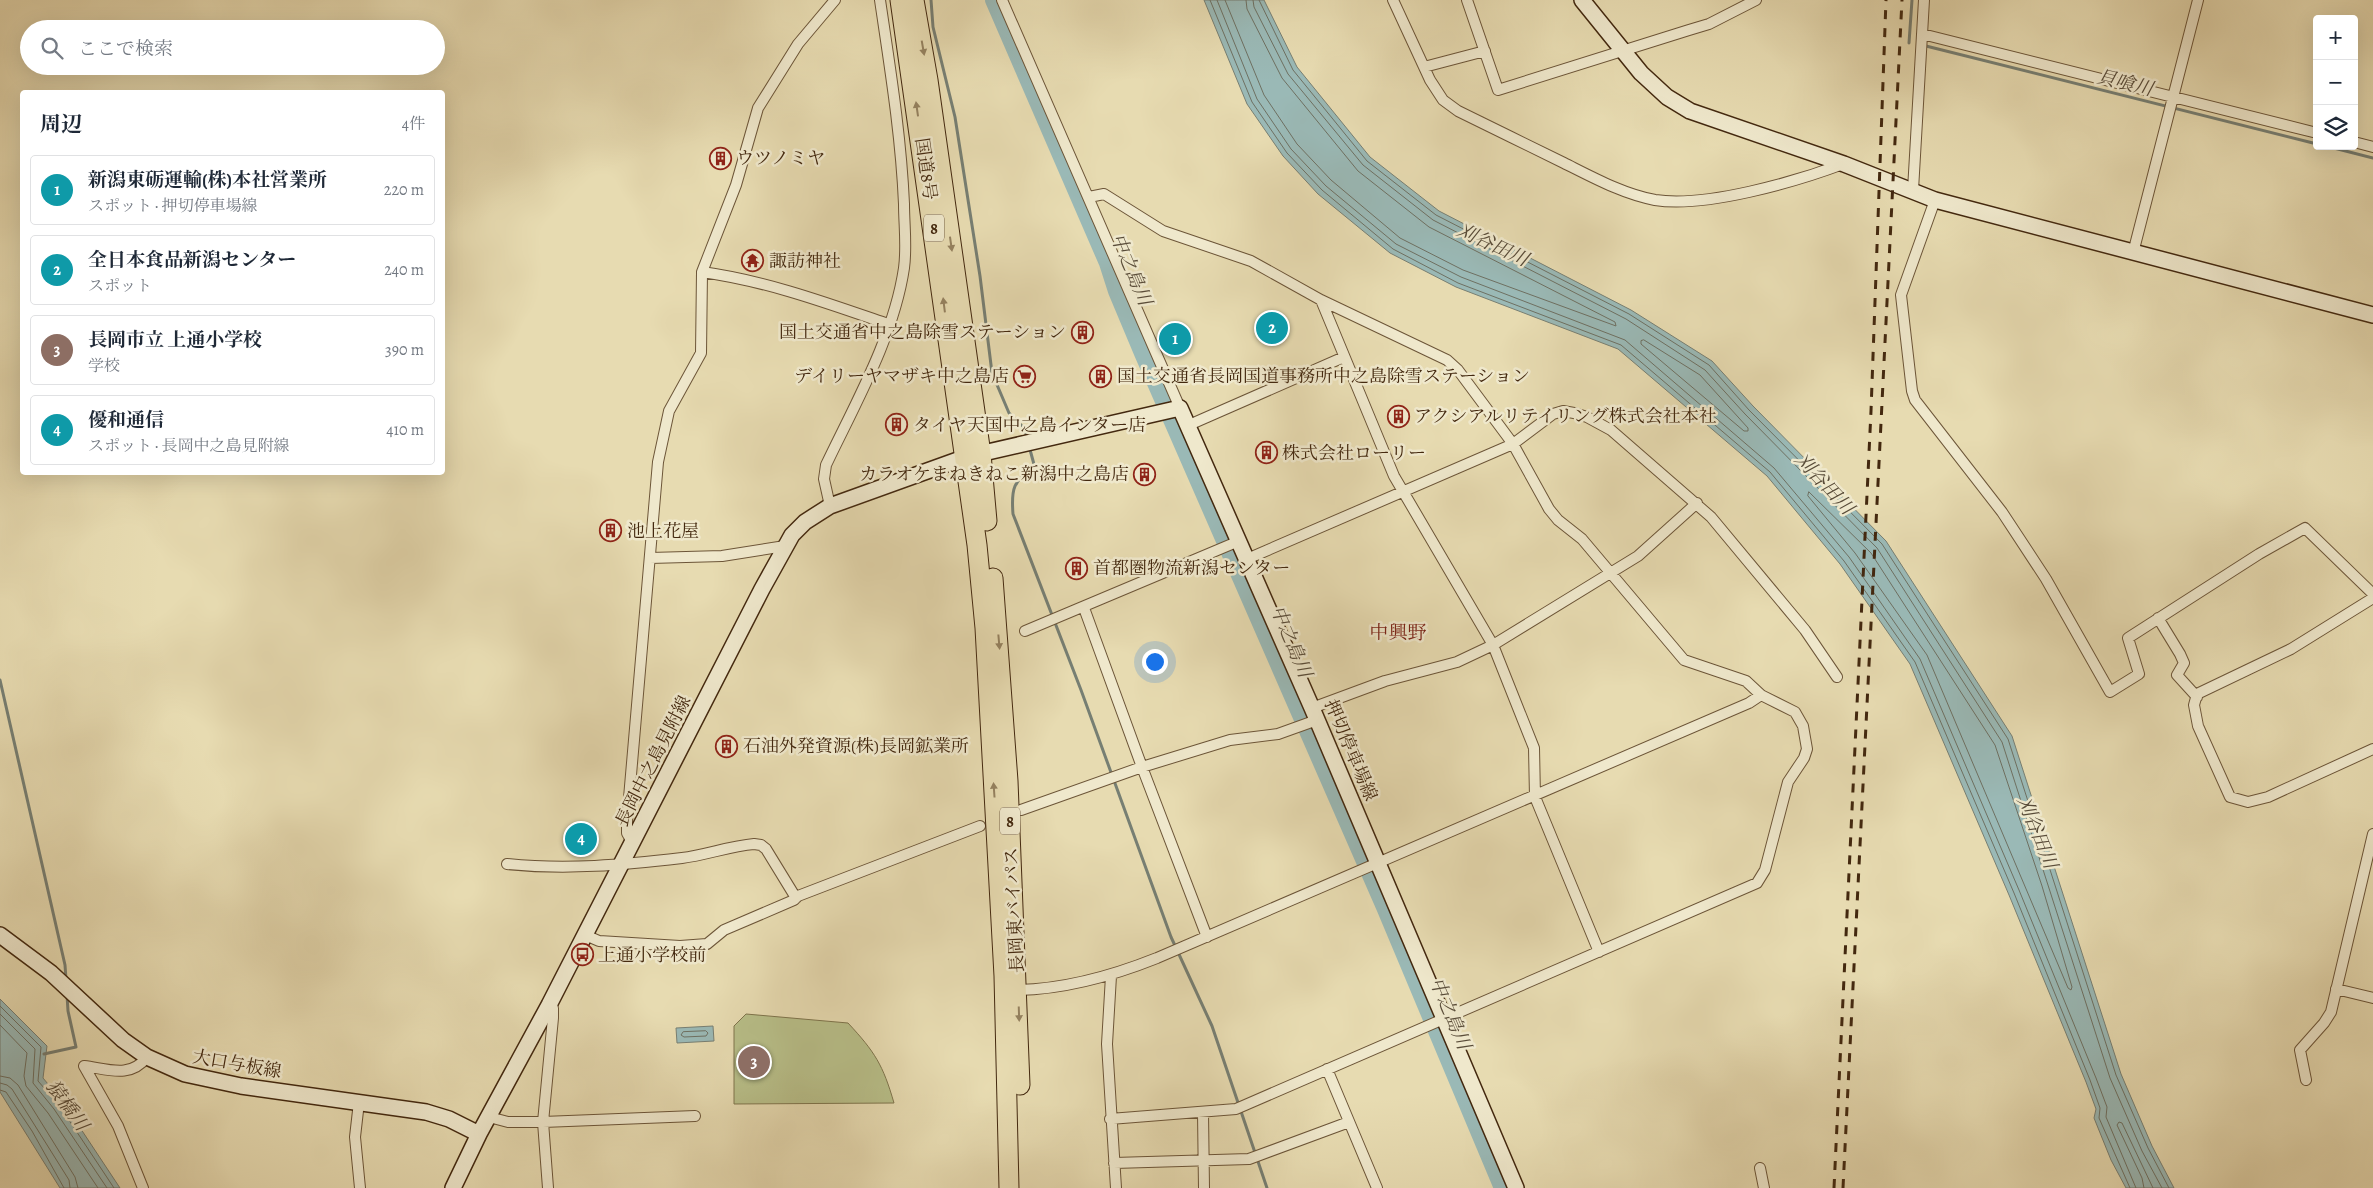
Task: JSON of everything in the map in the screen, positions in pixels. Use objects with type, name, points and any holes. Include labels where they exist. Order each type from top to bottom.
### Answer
[{"type":"highway","name":"国道8号","points":[[900,0],[973,456]]},
{"type":"highway","name":"国道8号","points":[[914,0],[928,80],[973,456]]},
{"type":"highway","name":"長岡東バイパス","points":[[973,456],[1000,653],[1018,990],[1022,1188]]},
{"type":"highway","name":"長岡東バイパス","points":[[973,456],[974,510],[985,628],[1004,976],[1010,1188]]},
{"type":"main road","points":[[1582,0],[1657,89],[1690,111],[1844,164],[1935,200],[2373,316]]},
{"type":"main road","points":[[973,456],[1180,408]]},
{"type":"main road","name":"押切停車場線","points":[[1180,408],[1315,714],[1370,865],[1444,1018],[1516,1188]]},
{"type":"main road","name":"長岡中之島見附線","points":[[453,1188],[479,1134],[549,1005],[785,546],[805,522],[830,506],[973,456]]},
{"type":"main road","name":"大口与板線","points":[[0,935],[51,973],[111,1030],[147,1057],[185,1074],[212,1081],[426,1112],[449,1119],[479,1134]]},
{"type":"street","points":[[632,842],[627,833],[627,822],[658,462],[666,420],[669,411],[701,353],[702,272],[736,185],[758,108],[798,44],[835,0]]},
{"type":"street","points":[[830,506],[824,479],[826,465],[869,375],[888,324],[904,268],[906,241],[903,182],[893,90],[880,0]]},
{"type":"street","points":[[1002,0],[1180,408]]},
{"type":"street","points":[[1393,0],[1424,67],[1443,100],[1458,111],[1632,194],[1653,200],[1670,202],[1725,196],[1811,176],[1844,164]]},
{"type":"street","points":[[1467,0],[1498,90],[1624,52],[1708,24],[1756,0]]},
{"type":"street","points":[[1912,190],[1924,0]]},
{"type":"street","points":[[2134,253],[2198,0]]},
{"type":"street","points":[[1922,34],[2313,132]]},
{"type":"street","points":[[1424,67],[1485,51]]},
{"type":"street","points":[[893,90],[914,87]]},
{"type":"street","points":[[2358,143],[2373,147]]},
{"type":"street","points":[[1089,197],[1104,194],[1163,231],[1251,261],[1321,300],[1447,360],[1458,370],[1513,444],[1553,514],[1582,539],[1684,660],[1746,681],[1761,695],[1786,705],[1795,712],[1803,726],[1807,749],[1804,758],[1788,782],[1762,878],[1757,883],[1236,1109],[1204,1113],[1110,1118]]},
{"type":"street","points":[[1935,200],[1901,295],[1912,391],[1915,400],[2002,512],[2046,580],[2110,692],[2139,674],[2128,638],[2305,528],[2373,596],[2290,649],[2197,694],[2194,705],[2198,726],[2230,797],[2248,802],[2268,797],[2373,749]]},
{"type":"street","points":[[702,272],[742,277],[888,324]]},
{"type":"street","points":[[1321,300],[1394,476],[1493,644],[1534,748],[1535,797],[1599,952]]},
{"type":"street","points":[[1189,425],[1344,357]]},
{"type":"street","points":[[1247,559],[1513,444],[1553,414],[1563,411],[1587,417],[1611,430],[1697,503],[1804,630],[1837,677]]},
{"type":"street","points":[[1022,810],[1142,766],[1230,740],[1278,734],[1385,681],[1456,662],[1493,644],[1638,556],[1697,503]]},
{"type":"street","points":[[1025,631],[1084,608],[1239,541]]},
{"type":"street","points":[[650,558],[722,556],[785,546]]},
{"type":"street","points":[[1084,608],[1208,937]]},
{"type":"street","points":[[2158,618],[2184,663],[2177,675],[2197,697]]},
{"type":"street","points":[[1018,990],[1079,984],[1111,976],[1208,937],[1370,865],[1535,797],[1749,703],[1761,695]]},
{"type":"street","points":[[585,935],[599,941],[680,946],[706,944],[724,930],[796,898],[980,826]]},
{"type":"street","points":[[2306,1080],[2300,1050],[2324,1023],[2330,1012],[2373,834]]},
{"type":"street","points":[[507,864],[549,868],[621,866],[637,862],[683,858],[751,844],[761,845],[766,849],[796,898]]},
{"type":"street","points":[[1111,976],[1107,1044],[1110,1118],[1116,1188]]},
{"type":"street","points":[[2336,989],[2373,998]]},
{"type":"street","points":[[548,1188],[543,1122],[553,1018],[553,1008],[549,1005]]},
{"type":"street","points":[[143,1188],[118,1126],[84,1066],[126,1071],[140,1066],[147,1057]]},
{"type":"street","points":[[1327,1069],[1377,1188]]},
{"type":"street","points":[[359,1102],[355,1137],[360,1188]]},
{"type":"street","points":[[1204,1113],[1204,1188]]},
{"type":"street","points":[[489,1117],[508,1122],[543,1122],[695,1116]]},
{"type":"street","points":[[1114,1163],[1249,1160],[1349,1122]]},
{"type":"street","points":[[1760,1168],[1764,1188]]},
{"type":"green space","points":[[746,1014],[848,1023],[872,1051],[882,1069],[894,1103],[734,1104],[734,1026]]},
{"type":"water","name":"刈谷田川","points":[[1204,0],[1264,0],[1297,67],[1370,157],[1439,211],[1631,310],[1712,361],[1753,406],[1886,541],[2012,736],[2121,1074],[2152,1146],[2174,1188],[2126,1188],[2111,1160],[2094,1118],[2096,1109],[2086,1082],[2009,895],[1910,664],[1840,564],[1767,476],[1618,349],[1456,287],[1390,253],[1318,194],[1283,156],[1247,104]]},
{"type":"water","points":[[0,999],[47,1046],[43,1078],[63,1102],[120,1188],[60,1188],[0,1092]]},
{"type":"water","points":[[713,1026],[714,1041],[677,1043],[676,1028]]},
{"type":"waterway","points":[[931,0],[933,27],[955,117],[980,276],[992,373],[1009,413],[1025,429],[1027,438]]},
{"type":"waterway","name":"中之島川","points":[[994,0],[1108,263],[1117,291],[1143,353],[1385,907],[1503,1188]]},
{"type":"waterway","name":"貝喰川","points":[[1909,43],[1912,0]]},
{"type":"waterway","name":"貝喰川","points":[[1926,46],[2313,143]]},
{"type":"waterway","name":"貝喰川","points":[[2342,150],[2373,158]]},
{"type":"waterway","points":[[1029,446],[1035,468],[1022,477],[1015,486],[1012,498],[1013,514],[1081,690],[1171,937],[1212,1026],[1267,1188]]},
{"type":"waterway","points":[[0,680],[65,965],[66,979]]},
{"type":"waterway","points":[[44,1054],[76,1047],[68,1011],[67,995]]},
{"type":"railway","points":[[1834,1188],[1871,411],[1886,0]]},
{"type":"railway","points":[[1843,1188],[1902,0]]},
{"type":"place","name":"ウツノミヤ","points":[[720,158]]},
{"type":"place","name":"諏訪神社","points":[[753,261]]},
{"type":"place","name":"全日本食品新潟センター","points":[[1272,328]]},
{"type":"place","name":"国土交通省中之島除雪ステーション","points":[[1082,332]]},
{"type":"place","name":"新潟東砺運輸(株)本社営業所","points":[[1175,339]]},
{"type":"place","name":"デイリーヤマザキ中之島店","points":[[1025,376]]},
{"type":"place","name":"国土交通省長岡国道事務所中之島除雪ステーション","points":[[1101,376]]},
{"type":"place","name":"アクシアルリテイリング株式会社本社","points":[[1398,416]]},
{"type":"place","name":"タイヤ天国中之島インター店","points":[[897,425]]},
{"type":"place","name":"株式会社ローリー","points":[[1266,453]]},
{"type":"place","name":"カラオケまねきねこ新潟中之島店","points":[[1145,474]]},
{"type":"place","name":"池上花屋","points":[[611,531]]},
{"type":"place","name":"首都圏物流新潟センター","points":[[1077,568]]},
{"type":"place","name":"石油外発資源(株)長岡鉱業所","points":[[727,746]]},
{"type":"place","name":"優和通信","points":[[581,839]]},
{"type":"place","name":"上通小学校前","points":[[582,955]]},
{"type":"place","name":"長岡市立 上通小学校","points":[[754,1062]]},
{"type":"district","name":"中興野","points":[[1398,632]]},
{"type":"water label","name":"猿橋川","points":[[68,1105]]}]
